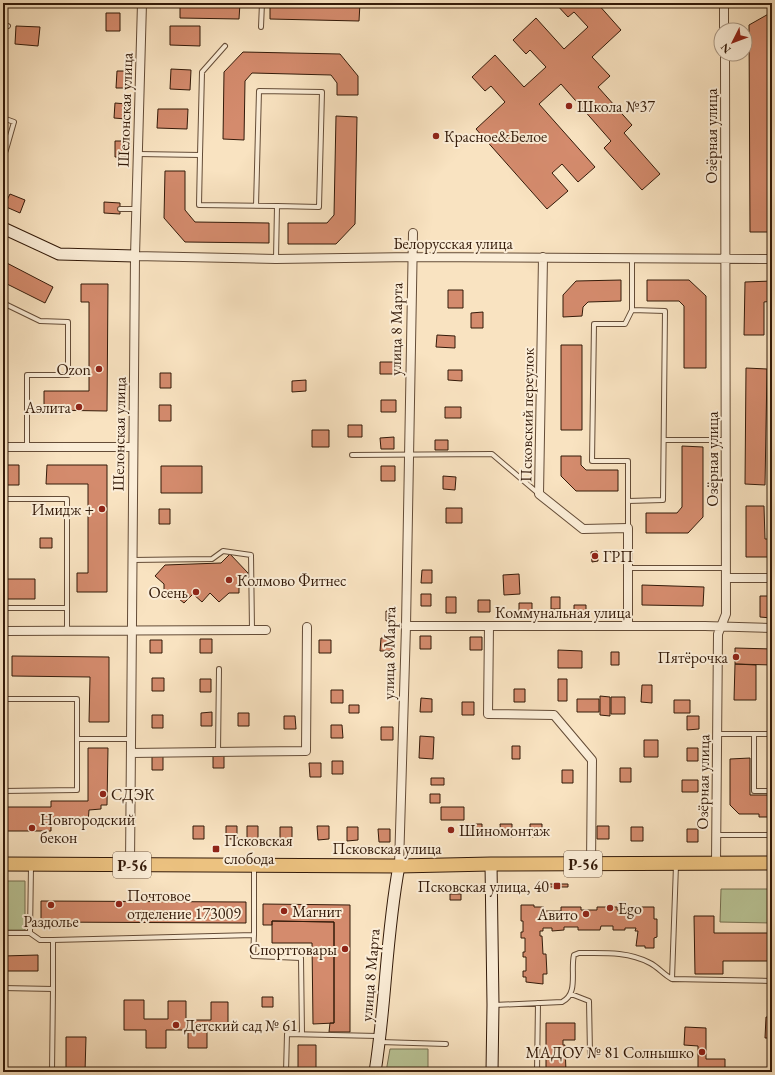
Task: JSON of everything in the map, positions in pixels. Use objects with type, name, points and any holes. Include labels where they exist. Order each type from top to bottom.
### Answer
[{"type":"main road","points":[[3,228],[60,254],[135,256]]},
{"type":"main road","name":"Псковская улица","points":[[3,864],[399,866],[491,864],[772,863]]},
{"type":"main road","points":[[491,864],[493,1005],[492,1072]]},
{"type":"main road","name":"улица 8 Марта","points":[[375,1072],[380,1039],[394,893],[399,866]]},
{"type":"street","name":"Шелонская улица","points":[[130,865],[135,256],[142,3]]},
{"type":"street","points":[[724,3],[724,22]]},
{"type":"street","name":"Озёрная улица","points":[[716,863],[718,634],[726,614],[725,62]]},
{"type":"street","name":"улица 8 Марта","points":[[399,866],[410,455],[413,233]]},
{"type":"street","name":"Белорусская улица","points":[[135,256],[276,259],[543,257],[632,259],[772,259]]},
{"type":"street","name":"Псковский переулок","points":[[543,257],[539,494],[583,529],[628,528]]},
{"type":"street","points":[[3,447],[133,447]]},
{"type":"street","points":[[628,528],[628,626]]},
{"type":"street","points":[[726,578],[772,578]]},
{"type":"street","name":"Коммунальная улица","points":[[406,626],[720,626],[772,628]]},
{"type":"street","points":[[489,626],[488,714],[554,715],[592,760],[591,864]]},
{"type":"street","points":[[131,753],[306,751],[307,628]]},
{"type":"street","points":[[3,631],[266,630]]},
{"type":"lane","points":[[261,27],[262,3]]},
{"type":"lane","points":[[3,24],[8,26]]},
{"type":"lane","points":[[225,46],[202,72],[199,205],[256,206],[277,206],[319,207],[322,92],[259,91],[256,206]]},
{"type":"lane","points":[[3,118],[14,122],[3,157]]},
{"type":"lane","points":[[138,154],[200,155]]},
{"type":"lane","points":[[276,259],[277,206]]},
{"type":"lane","points":[[120,209],[136,210]]},
{"type":"lane","points":[[628,528],[628,461],[592,461],[594,324],[625,324],[632,310],[632,259]]},
{"type":"lane","points":[[3,303],[40,321],[68,322],[68,375],[27,375],[27,447]]},
{"type":"lane","points":[[628,501],[664,500],[665,310],[632,310]]},
{"type":"lane","points":[[664,440],[726,440]]},
{"type":"lane","points":[[352,455],[492,454],[539,494]]},
{"type":"lane","points":[[3,499],[67,499],[67,631]]},
{"type":"lane","points":[[132,560],[212,559],[222,550],[250,555],[252,630]]},
{"type":"lane","points":[[628,568],[726,568]]},
{"type":"lane","points":[[3,608],[67,608]]},
{"type":"lane","points":[[218,752],[219,670]]},
{"type":"lane","points":[[3,699],[77,698],[77,790],[3,791]]},
{"type":"lane","points":[[718,734],[769,734],[772,731]]},
{"type":"lane","points":[[754,734],[754,791],[772,791]]},
{"type":"lane","points":[[77,739],[131,739]]},
{"type":"lane","points":[[717,835],[772,835]]},
{"type":"lane","points":[[672,979],[676,863]]},
{"type":"lane","points":[[30,933],[31,864]]},
{"type":"lane","points":[[254,865],[253,956],[300,958],[302,1034]]},
{"type":"lane","points":[[3,933],[30,933],[40,940],[254,936]]},
{"type":"lane","points":[[52,1072],[53,940]]},
{"type":"lane","points":[[493,1005],[562,1002],[567,1000],[571,994],[574,955],[579,953],[618,953],[637,958],[650,962],[661,970],[666,976],[672,979],[772,981]]},
{"type":"lane","points":[[3,988],[53,989]]},
{"type":"lane","points":[[571,994],[589,1001],[590,1053]]},
{"type":"lane","points":[[537,1072],[538,1003]]},
{"type":"lane","points":[[286,1072],[287,1034],[446,1044]]},
{"type":"green space","points":[[3,881],[25,881],[25,930],[3,930]]},
{"type":"green space","points":[[721,889],[772,889],[772,923],[720,922]]},
{"type":"green space","points":[[390,1049],[428,1049],[428,1072],[386,1072]]},
{"type":"building","points":[[180,3],[240,3],[239,19],[180,18]]},
{"type":"building","points":[[270,3],[360,3],[359,21],[270,19]]},
{"type":"building","points":[[555,3],[597,3],[621,30],[592,57],[610,76],[598,87],[632,125],[624,133],[660,174],[642,190],[604,148],[611,141],[561,84],[539,104],[595,167],[578,182],[562,164],[552,173],[568,191],[547,209],[476,129],[505,102],[491,86],[485,91],[472,77],[495,55],[524,87],[546,67],[530,50],[526,54],[513,40],[536,18],[564,49],[588,27],[574,12],[568,17]]},
{"type":"building","points":[[772,12],[772,232],[750,232],[749,62],[753,62],[753,23]]},
{"type":"building","points":[[106,13],[120,13],[120,31],[106,31]]},
{"type":"building","points":[[16,26],[40,27],[38,46],[15,44]]},
{"type":"building","points":[[170,26],[200,26],[200,46],[170,45]]},
{"type":"building","points":[[243,52],[340,54],[358,76],[358,95],[337,95],[337,83],[331,75],[252,73],[245,81],[244,140],[223,139],[224,72]]},
{"type":"building","points":[[171,69],[191,70],[190,90],[170,89]]},
{"type":"building","points":[[117,71],[128,71],[127,88],[116,88]]},
{"type":"building","points":[[115,103],[127,104],[126,119],[114,118]]},
{"type":"building","points":[[158,109],[188,109],[187,129],[157,128]]},
{"type":"building","points":[[336,116],[357,117],[355,224],[336,244],[288,244],[288,223],[327,223],[334,215]]},
{"type":"building","points":[[115,141],[126,141],[126,157],[115,157]]},
{"type":"building","points":[[165,171],[185,171],[185,210],[195,222],[269,223],[269,243],[185,242],[164,218]]},
{"type":"building","points":[[10,194],[25,200],[20,213],[4,206]]},
{"type":"building","points":[[104,202],[120,203],[120,214],[104,213]]},
{"type":"building","points":[[3,261],[53,287],[45,303],[3,282]]},
{"type":"building","points":[[621,280],[621,301],[588,302],[583,307],[582,316],[563,317],[563,295],[576,281]]},
{"type":"building","points":[[647,280],[689,280],[706,296],[706,368],[684,368],[684,306],[679,301],[647,301]]},
{"type":"building","points":[[772,281],[772,301],[764,302],[764,335],[744,335],[745,282]]},
{"type":"building","points":[[81,284],[108,284],[107,411],[44,410],[44,391],[89,391],[89,302],[81,302]]},
{"type":"building","points":[[448,290],[463,290],[463,308],[448,308]]},
{"type":"building","points":[[483,312],[483,328],[471,328],[471,313]]},
{"type":"building","points":[[437,335],[455,336],[455,348],[436,347]]},
{"type":"building","points":[[561,345],[582,345],[582,430],[561,430]]},
{"type":"building","points":[[380,362],[396,362],[396,374],[380,374]]},
{"type":"building","points":[[746,368],[767,369],[765,485],[745,484]]},
{"type":"building","points":[[448,370],[462,370],[462,381],[448,380]]},
{"type":"building","points":[[160,373],[171,373],[171,388],[160,388]]},
{"type":"building","points":[[306,380],[306,391],[292,392],[292,381]]},
{"type":"building","points":[[381,400],[396,400],[396,412],[381,412]]},
{"type":"building","points":[[159,405],[171,405],[171,421],[159,421]]},
{"type":"building","points":[[445,407],[461,407],[461,418],[445,418]]},
{"type":"building","points":[[348,425],[362,425],[362,437],[348,437]]},
{"type":"building","points":[[312,430],[329,430],[329,447],[312,447]]},
{"type":"building","points":[[394,437],[394,449],[381,449],[380,438]]},
{"type":"building","points":[[435,440],[448,440],[448,450],[435,450]]},
{"type":"building","points":[[682,446],[703,447],[703,517],[688,533],[646,533],[646,513],[677,513],[682,507]]},
{"type":"building","points":[[561,456],[581,456],[581,465],[586,470],[618,470],[618,491],[576,491],[561,476]]},
{"type":"building","points":[[3,465],[19,465],[19,485],[3,485]]},
{"type":"building","points":[[47,465],[107,465],[107,592],[77,592],[77,573],[88,573],[88,484],[46,484]]},
{"type":"building","points":[[161,466],[202,466],[202,493],[161,493]]},
{"type":"building","points":[[381,466],[395,466],[395,481],[381,481]]},
{"type":"building","points":[[443,476],[456,477],[455,490],[443,489]]},
{"type":"building","points":[[746,506],[764,506],[765,539],[772,539],[772,557],[746,557]]},
{"type":"building","points":[[446,508],[462,508],[462,523],[446,523]]},
{"type":"building","points":[[159,509],[170,509],[170,524],[159,524]]},
{"type":"building","points":[[40,538],[52,538],[52,548],[40,548]]},
{"type":"building","name":"ГРП","points":[[597,551],[598,561],[592,562],[591,552]]},
{"type":"building","points":[[230,554],[248,573],[239,581],[239,593],[229,593],[219,602],[210,593],[202,602],[193,594],[184,603],[174,595],[164,596],[164,584],[155,576],[165,565],[221,563]]},
{"type":"building","points":[[422,570],[432,570],[432,583],[421,583]]},
{"type":"building","points":[[519,574],[520,594],[504,595],[503,575]]},
{"type":"building","points":[[3,579],[35,579],[35,599],[3,599]]},
{"type":"building","points":[[642,585],[704,587],[703,606],[642,605]]},
{"type":"building","points":[[421,594],[431,594],[431,606],[421,606]]},
{"type":"building","points":[[760,596],[771,596],[771,618],[760,617]]},
{"type":"building","points":[[446,597],[456,597],[456,613],[446,613]]},
{"type":"building","points":[[551,597],[560,597],[560,609],[551,609]]},
{"type":"building","points":[[478,600],[490,600],[490,612],[478,612]]},
{"type":"building","points":[[519,603],[532,603],[532,615],[519,615]]},
{"type":"building","points":[[574,605],[586,605],[586,618],[574,618]]},
{"type":"building","points":[[386,611],[395,611],[395,621],[386,621]]},
{"type":"building","points":[[420,636],[431,636],[431,649],[420,649]]},
{"type":"building","points":[[470,637],[482,637],[482,650],[470,650]]},
{"type":"building","points":[[381,638],[392,638],[392,651],[380,651]]},
{"type":"building","points":[[200,639],[212,639],[212,653],[200,653]]},
{"type":"building","points":[[150,640],[162,640],[162,653],[150,653]]},
{"type":"building","points":[[319,640],[331,640],[331,653],[319,653]]},
{"type":"building","points":[[735,648],[772,649],[772,665],[735,664]]},
{"type":"building","points":[[558,650],[582,651],[582,668],[558,668]]},
{"type":"building","points":[[611,652],[619,652],[619,665],[611,665]]},
{"type":"building","points":[[12,656],[109,657],[109,722],[89,722],[90,677],[12,676]]},
{"type":"building","points":[[735,664],[756,665],[756,700],[734,700]]},
{"type":"building","points":[[152,678],[164,678],[164,691],[152,691]]},
{"type":"building","points":[[200,679],[211,679],[211,692],[200,692]]},
{"type":"building","points":[[558,679],[567,679],[567,701],[558,701]]},
{"type":"building","points":[[642,685],[652,685],[652,703],[641,702]]},
{"type":"building","points":[[514,689],[525,689],[525,702],[514,702]]},
{"type":"building","points":[[331,690],[343,690],[343,703],[331,703]]},
{"type":"building","points":[[600,696],[610,697],[610,716],[600,715]]},
{"type":"building","points":[[611,697],[625,697],[625,714],[611,714]]},
{"type":"building","points":[[421,698],[432,699],[432,712],[420,712]]},
{"type":"building","points":[[577,699],[599,699],[599,712],[577,712]]},
{"type":"building","points":[[674,700],[690,700],[690,713],[674,713]]},
{"type":"building","points":[[462,702],[474,702],[474,715],[462,715]]},
{"type":"building","points":[[349,705],[359,705],[359,713],[349,713]]},
{"type":"building","points":[[212,712],[212,726],[201,726],[201,713]]},
{"type":"building","points":[[238,713],[249,713],[249,726],[238,726]]},
{"type":"building","points":[[152,715],[163,715],[163,728],[152,728]]},
{"type":"building","points":[[284,716],[295,716],[296,729],[284,729]]},
{"type":"building","points":[[687,716],[699,716],[699,729],[687,730]]},
{"type":"building","points":[[331,725],[342,725],[343,738],[331,738]]},
{"type":"building","points":[[381,727],[393,727],[393,740],[381,740]]},
{"type":"building","points":[[420,736],[434,737],[433,759],[419,758]]},
{"type":"building","points":[[644,740],[658,740],[658,757],[644,757]]},
{"type":"building","points":[[512,746],[520,746],[520,759],[512,759]]},
{"type":"building","points":[[88,748],[108,748],[107,805],[101,805],[101,809],[89,810],[88,823],[51,823],[51,831],[3,831],[3,807],[51,807],[51,801],[88,801]]},
{"type":"building","points":[[687,748],[698,748],[698,761],[687,761]]},
{"type":"building","points":[[213,755],[224,755],[224,768],[213,768]]},
{"type":"building","points":[[152,756],[163,756],[163,770],[152,770]]},
{"type":"building","points":[[750,758],[750,795],[772,795],[772,817],[759,817],[759,814],[739,814],[730,805],[730,759]]},
{"type":"building","points":[[332,761],[343,761],[343,774],[332,774]]},
{"type":"building","points":[[309,763],[321,763],[321,777],[310,777]]},
{"type":"building","points":[[620,768],[631,768],[631,782],[620,782]]},
{"type":"building","points":[[562,770],[573,770],[573,783],[562,783]]},
{"type":"building","points":[[431,778],[444,778],[444,785],[431,785]]},
{"type":"building","points":[[682,780],[698,780],[698,792],[682,792]]},
{"type":"building","points":[[430,794],[440,794],[440,803],[430,803]]},
{"type":"building","points":[[441,807],[464,807],[464,820],[441,820]]},
{"type":"building","points":[[470,824],[482,824],[482,837],[470,837]]},
{"type":"building","points":[[500,824],[512,824],[512,837],[501,837]]},
{"type":"building","points":[[530,824],[542,824],[542,837],[530,837]]},
{"type":"building","points":[[193,826],[204,826],[204,839],[193,839]]},
{"type":"building","points":[[226,826],[237,826],[237,839],[226,839]]},
{"type":"building","points":[[247,826],[258,826],[258,839],[247,839]]},
{"type":"building","points":[[317,826],[329,826],[329,839],[318,840]]},
{"type":"building","points":[[597,826],[609,826],[609,839],[597,839]]},
{"type":"building","points":[[280,827],[292,827],[292,840],[280,840]]},
{"type":"building","points":[[347,827],[358,827],[358,840],[347,841]]},
{"type":"building","points":[[631,827],[643,827],[643,841],[631,841]]},
{"type":"building","points":[[378,829],[390,829],[390,842],[379,842]]},
{"type":"building","points":[[687,829],[698,829],[698,842],[687,842]]},
{"type":"building","points":[[547,884],[568,884],[568,887],[547,887]]},
{"type":"building","points":[[450,894],[461,894],[461,900],[450,900]]},
{"type":"building","points":[[41,901],[246,902],[246,923],[41,922]]},
{"type":"building","points":[[263,904],[350,905],[350,1032],[329,1032],[330,1023],[334,1023],[334,922],[272,921],[272,925],[263,925]]},
{"type":"building","points":[[521,905],[544,907],[544,911],[561,911],[561,907],[581,907],[581,910],[597,910],[597,907],[617,907],[617,910],[634,910],[634,907],[654,907],[654,919],[657,919],[657,937],[654,938],[654,948],[636,946],[638,931],[635,931],[636,928],[613,930],[613,926],[601,926],[600,930],[578,930],[578,927],[564,927],[564,930],[552,931],[552,928],[543,928],[543,931],[540,931],[540,936],[542,936],[543,954],[546,954],[547,974],[543,974],[543,984],[526,982],[526,977],[523,977],[523,971],[526,971],[526,957],[523,957],[523,952],[525,952],[525,938],[521,938],[521,932],[523,932],[523,921],[521,921]]},
{"type":"building","points":[[694,916],[714,916],[714,933],[772,933],[772,961],[723,961],[723,974],[695,974]]},
{"type":"building","points":[[272,921],[334,922],[334,1023],[313,1024],[312,943],[272,943]]},
{"type":"building","points":[[38,955],[38,971],[3,971],[3,956]]},
{"type":"building","points":[[262,997],[273,997],[273,1007],[262,1007]]},
{"type":"building","name":"Детский сад № 61","points":[[124,1000],[144,1000],[144,1019],[168,1019],[168,1001],[186,1001],[186,1020],[211,1020],[211,1002],[228,1002],[228,1029],[207,1029],[207,1048],[188,1048],[188,1030],[166,1030],[166,1048],[146,1048],[146,1030],[124,1030]]},
{"type":"building","points":[[766,1017],[772,1017],[772,1038],[765,1038]]},
{"type":"building","points":[[546,1023],[575,1023],[575,1040],[563,1040],[563,1045],[565,1045],[566,1072],[546,1072]]},
{"type":"building","name":"МАДОУ № 81 Солнышко","points":[[685,1027],[706,1028],[706,1059],[725,1059],[725,1072],[698,1072],[698,1046],[684,1045]]},
{"type":"building","points":[[66,1037],[86,1037],[85,1072],[66,1072]]},
{"type":"building","points":[[298,1045],[316,1045],[316,1072],[298,1072]]},
{"type":"place","name":"Школа №37","points":[[569,106]]},
{"type":"place","name":"Красное&Белое","points":[[436,136]]},
{"type":"place","name":"Ozon","points":[[99,369]]},
{"type":"place","name":"Аэлита","points":[[79,407]]},
{"type":"place","name":"Имидж +","points":[[102,509]]},
{"type":"place","name":"ГРП","points":[[595,556]]},
{"type":"place","name":"Колмово Фитнес","points":[[229,580]]},
{"type":"place","name":"Осень","points":[[196,592]]},
{"type":"place","name":"Пятёрочка","points":[[736,657]]},
{"type":"place","name":"СДЭК","points":[[103,794]]},
{"type":"place","name":"Новгородский бекон","points":[[32,828]]},
{"type":"place","name":"Шиномонтаж","points":[[451,830]]},
{"type":"place","name":"Псковская слобода","points":[[216,849]]},
{"type":"place","name":"Псковская улица, 40","points":[[557,886]]},
{"type":"place","name":"Почтовое отделение 173009","points":[[119,904]]},
{"type":"place","name":"Раздолье","points":[[51,905]]},
{"type":"place","name":"Ego","points":[[610,908]]},
{"type":"place","name":"Магнит","points":[[284,911]]},
{"type":"place","name":"Авито","points":[[586,914]]},
{"type":"place","name":"Спорттовары","points":[[345,949]]},
{"type":"place","name":"Детский сад № 61","points":[[176,1025]]},
{"type":"place","name":"МАДОУ № 81 Солнышко","points":[[702,1052]]}]
